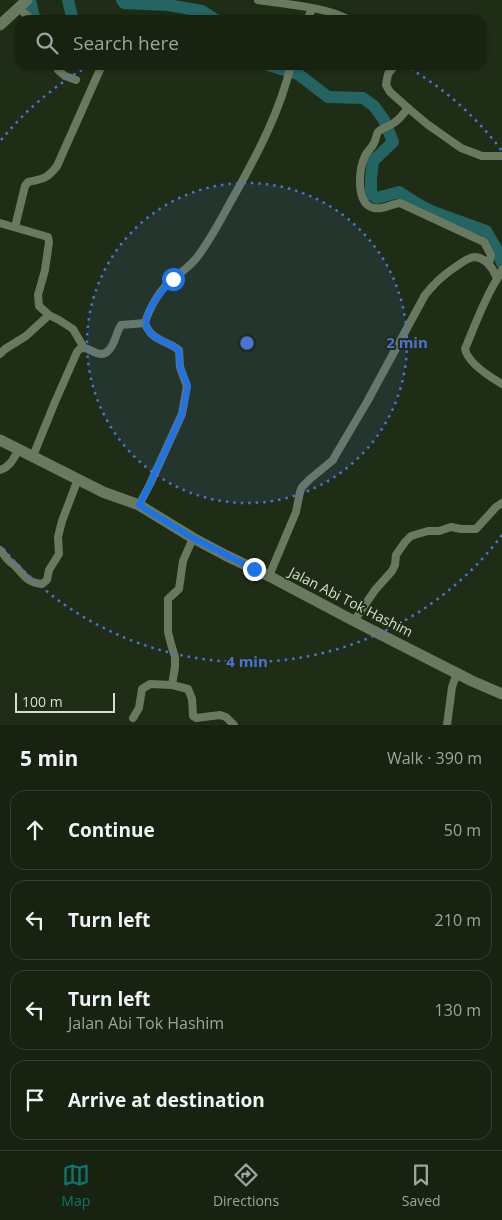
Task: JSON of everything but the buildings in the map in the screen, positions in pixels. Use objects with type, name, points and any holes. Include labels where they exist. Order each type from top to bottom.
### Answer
[{"type":"main road","points":[[0,25],[22,4]]},
{"type":"main road","name":"Jalan Abi Tok Hashim","points":[[0,440],[103,492],[139,505],[193,538],[472,681],[502,694]]},
{"type":"street","points":[[258,0],[337,15]]},
{"type":"street","points":[[22,4],[30,15]]},
{"type":"street","points":[[309,15],[312,9]]},
{"type":"street","points":[[58,70],[76,80]]},
{"type":"street","points":[[15,227],[25,186],[28,182],[40,180],[47,176],[57,166],[100,70]]},
{"type":"street","points":[[139,505],[182,414],[188,386],[180,367],[179,350],[159,340],[147,329],[146,323],[149,311],[165,287],[191,265],[216,228],[254,159],[270,125],[290,70]]},
{"type":"street","points":[[391,70],[388,74],[386,85],[390,92],[428,124],[461,148],[482,156],[502,156]]},
{"type":"street","points":[[408,108],[395,123],[378,132],[372,147],[366,155],[361,173],[361,193],[364,202],[372,208],[378,209],[400,203],[484,242],[491,255],[489,263]]},
{"type":"street","points":[[0,223],[48,237],[45,270],[38,295],[38,306],[73,329],[84,348],[98,354],[106,353],[110,349],[121,326],[146,323]]},
{"type":"street","points":[[269,576],[296,512],[298,497],[302,487],[336,456],[430,288],[444,276],[473,257],[489,263],[496,279]]},
{"type":"street","points":[[502,270],[478,313],[465,349],[468,358],[489,376],[502,384]]},
{"type":"street","points":[[0,354],[33,331],[49,315]]},
{"type":"street","points":[[33,456],[73,359],[80,349],[84,348]]},
{"type":"street","points":[[0,470],[6,468],[19,449]]},
{"type":"street","points":[[0,550],[22,575],[31,581],[42,584],[46,580],[49,570],[59,554],[58,537],[62,521],[78,479]]},
{"type":"street","points":[[354,621],[375,590],[392,571],[396,555],[411,536],[451,527],[461,530],[476,530],[496,507],[502,503]]},
{"type":"street","points":[[172,685],[175,657],[168,632],[168,599],[179,589],[183,561],[193,538]]},
{"type":"street","points":[[447,725],[452,687],[457,673]]},
{"type":"street","points":[[133,718],[139,708],[141,690],[146,686],[159,684],[188,689],[192,699],[193,716],[196,718],[220,714],[234,725]]},
{"type":"waterway","points":[[30,0],[34,15]]},
{"type":"waterway","points":[[68,0],[72,15]]},
{"type":"waterway","points":[[122,0],[124,3],[168,5],[202,11],[208,15]]},
{"type":"waterway","points":[[285,70],[298,74],[328,97],[363,98],[374,106],[384,120],[393,142],[373,161],[371,194],[377,198],[399,192],[433,212],[486,231],[502,263]]},
{"type":"route","points":[[173,279],[153,304],[146,323],[147,329],[152,335],[179,350],[180,367],[188,386],[182,414],[139,505],[193,538],[254,569]]}]
